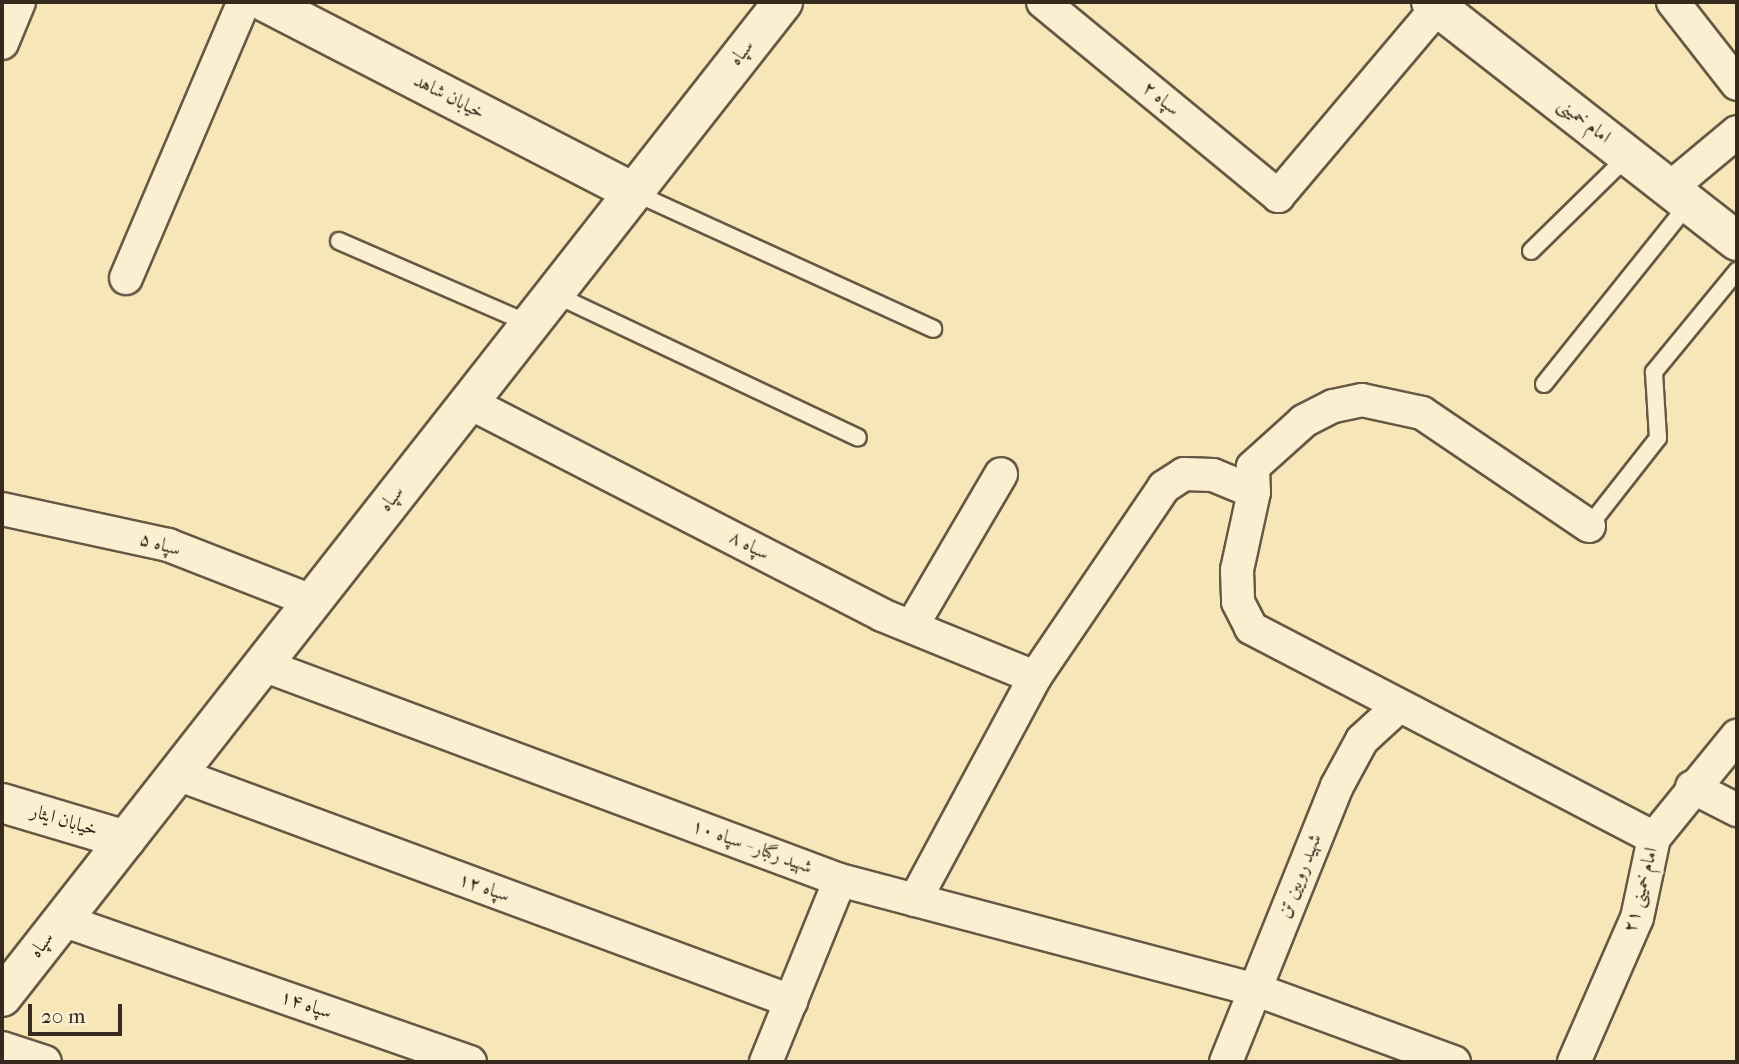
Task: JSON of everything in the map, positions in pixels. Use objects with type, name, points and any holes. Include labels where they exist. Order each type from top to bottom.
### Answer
[{"type":"main road","name":"خیابان شاهد","points":[[265,2],[633,192]]},
{"type":"main road","name":"سپاه","points":[[2,997],[781,2]]},
{"type":"main road","name":"امام خمینی","points":[[1435,4],[1737,241]]},
{"type":"main road","name":"خیابان ایثار","points":[[2,803],[125,840]]},
{"type":"street","points":[[2,43],[19,2]]},
{"type":"street","points":[[126,278],[244,2]]},
{"type":"street","name":"سپاه ۲","points":[[1044,2],[1278,196],[1435,4]]},
{"type":"street","points":[[1673,2],[1737,84]]},
{"type":"street","points":[[1680,196],[1737,132]]},
{"type":"street","points":[[1589,526],[1422,413],[1362,400],[1333,406],[1304,421],[1253,467],[1254,492],[1237,570],[1238,602],[1251,628],[1654,838]]},
{"type":"street","name":"سپاه ۸","points":[[468,402],[912,626],[1035,677]]},
{"type":"street","points":[[912,626],[1000,474]]},
{"type":"street","points":[[915,900],[1035,677],[1164,487],[1184,474],[1213,475],[1254,492]]},
{"type":"street","name":"سپاه ۵","points":[[2,509],[168,545],[312,601]]},
{"type":"street","name":"شهید رگبار - سپاه ۱۰","points":[[263,665],[840,880],[1254,989],[1454,1062]]},
{"type":"street","name":"شهید رویین تن","points":[[1226,1062],[1337,786],[1362,740],[1399,706]]},
{"type":"street","name":"امام خمینی ۲۱","points":[[1574,1062],[1637,918],[1654,838],[1692,787],[1737,736]]},
{"type":"street","name":"سپاه ۱۲","points":[[177,774],[791,1001]]},
{"type":"street","points":[[1692,787],[1737,810]]},
{"type":"street","points":[[766,1062],[840,880]]},
{"type":"street","name":"سپاه ۱۴","points":[[62,920],[470,1062]]},
{"type":"street","points":[[2,1048],[45,1062]]},
{"type":"lane","points":[[1531,251],[1629,156]]},
{"type":"lane","points":[[633,192],[933,329]]},
{"type":"lane","points":[[1545,384],[1680,196]]},
{"type":"lane","points":[[340,241],[530,324]]},
{"type":"lane","points":[[1589,526],[1658,439],[1654,372],[1737,271]]},
{"type":"lane","points":[[554,293],[858,438]]}]
